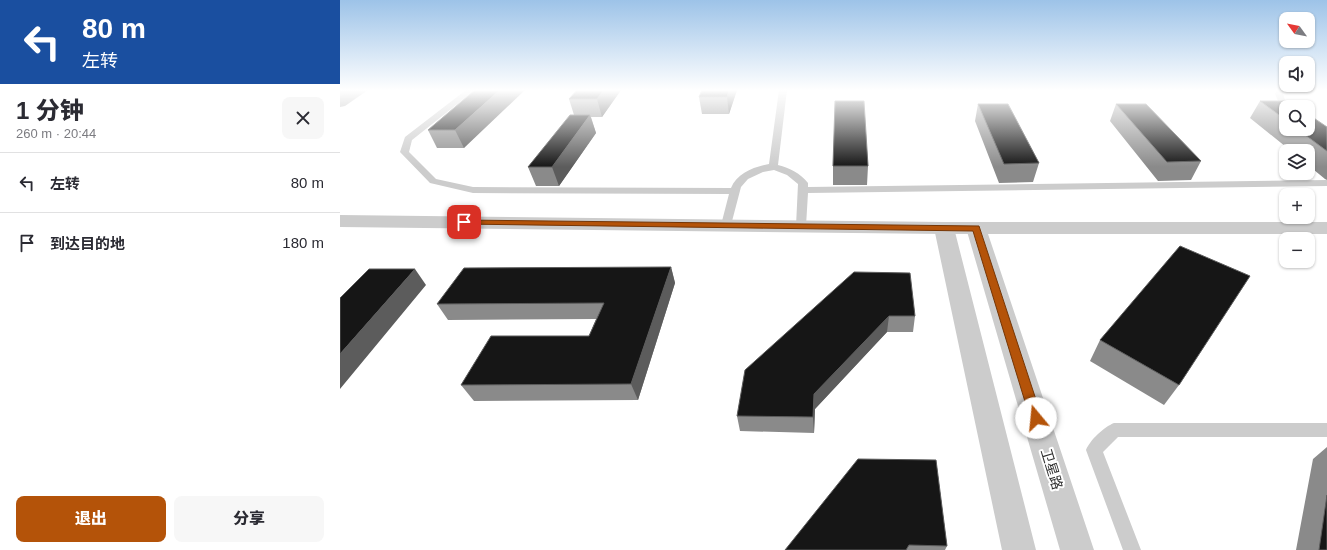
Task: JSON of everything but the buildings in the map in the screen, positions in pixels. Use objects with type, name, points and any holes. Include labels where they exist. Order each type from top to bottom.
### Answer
[{"type":"street","points":[[340,221],[944,228],[1327,228]]},
{"type":"street","points":[[944,228],[1019,550]]},
{"type":"street","name":"卫星路","points":[[976,228],[1077,550]]},
{"type":"lane","points":[[438,116],[408,139],[404,152],[433,181],[473,190],[736,191]]},
{"type":"lane","points":[[774,167],[781,116]]},
{"type":"lane","points":[[726,225],[738,183],[745,176],[756,171],[774,167],[796,176],[803,183],[801,226]]},
{"type":"lane","points":[[803,190],[1327,183]]},
{"type":"lane","points":[[1132,550],[1094,450],[1114,430],[1327,430]]},
{"type":"route","points":[[464,222],[976,228],[1036,418]]}]
